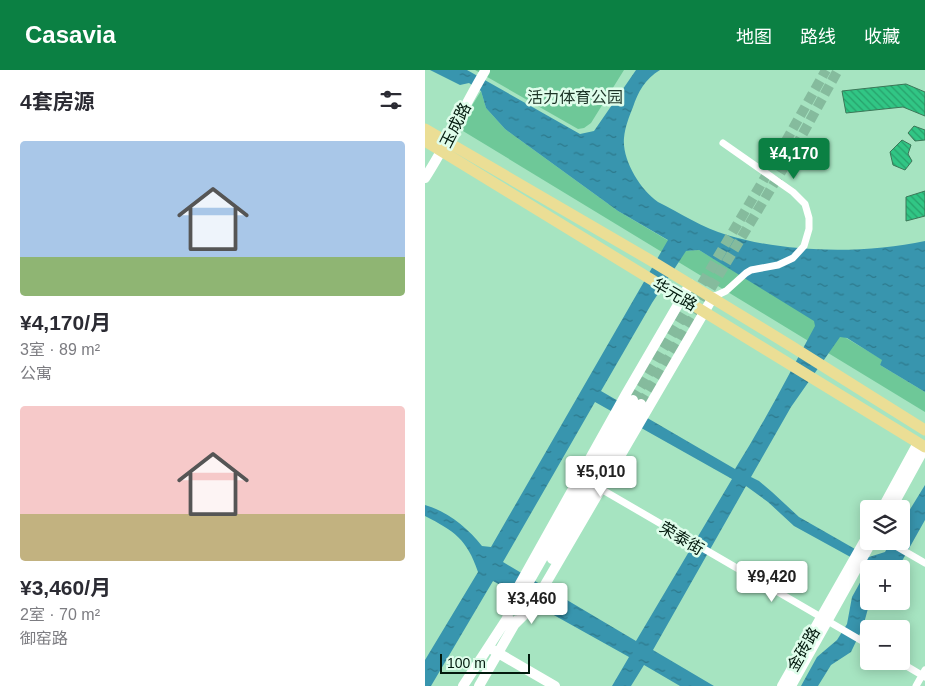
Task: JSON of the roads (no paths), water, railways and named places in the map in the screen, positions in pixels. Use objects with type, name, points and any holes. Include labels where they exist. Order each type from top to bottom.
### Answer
[{"type":"main road","name":"华元路","points":[[425,129],[444,147],[641,275],[705,311],[923,446]]},
{"type":"main road","name":"华元路","points":[[425,141],[444,147],[650,260],[925,429]]},
{"type":"main road","points":[[923,446],[925,429]]},
{"type":"street","name":"玉成路","points":[[425,178],[485,71]]},
{"type":"street","points":[[463,686],[487,648],[510,623],[522,602],[543,581],[601,489],[713,298],[726,291],[745,273],[785,263],[793,258],[804,246],[809,229],[809,218],[805,204],[793,192],[723,143]]},
{"type":"street","points":[[522,602],[527,571],[690,284]]},
{"type":"street","points":[[479,686],[499,653],[510,623],[637,402],[543,581]]},
{"type":"street","points":[[888,500],[923,446]]},
{"type":"street","points":[[896,500],[923,446]]},
{"type":"street","name":"荣泰街","points":[[601,489],[860,640]]},
{"type":"street","name":"金砖路","points":[[791,686],[824,620],[864,550]]},
{"type":"street","points":[[903,550],[925,563]]},
{"type":"street","name":"金砖路","points":[[782,686],[824,620]]},
{"type":"street","points":[[487,648],[555,686]]},
{"type":"street","points":[[910,667],[924,674],[916,686]]},
{"type":"water","points":[[430,70],[467,70],[580,134],[594,131],[636,70],[660,70],[650,77],[640,91],[629,118],[624,138],[626,155],[633,173],[645,190],[658,202],[718,232],[750,241],[774,245],[826,250],[852,250],[925,241],[925,392],[880,365],[882,360],[847,338],[840,337],[791,407],[751,477],[759,481],[799,517],[869,557],[886,550],[908,550],[903,560],[860,560],[860,562],[794,526],[768,502],[746,486],[653,650],[714,686],[680,686],[644,665],[631,686],[612,686],[629,657],[493,581],[431,686],[425,686],[425,660],[478,572],[469,551],[458,537],[444,526],[425,516],[425,505],[441,511],[457,521],[482,546],[491,547],[668,240],[618,211],[505,129],[486,108],[481,91],[469,83],[460,85]],"holes":[[[699,250],[814,321],[815,326],[735,469],[601,391],[652,303],[686,251]],[[595,402],[732,479],[636,641],[503,562]]]},
{"type":"water","points":[[925,485],[925,520],[910,547],[910,509]]},
{"type":"water","points":[[860,583],[860,610],[868,610],[865,620],[860,620],[860,633],[851,652],[831,665],[818,686],[801,686],[817,657],[837,640],[847,624],[852,597]]},
{"type":"tunnel","points":[[633,400],[773,164],[826,70]]},
{"type":"tunnel","points":[[641,404],[790,157],[838,70]]},
{"type":"park label","name":"活力体育公园","points":[[575,97]]}]
